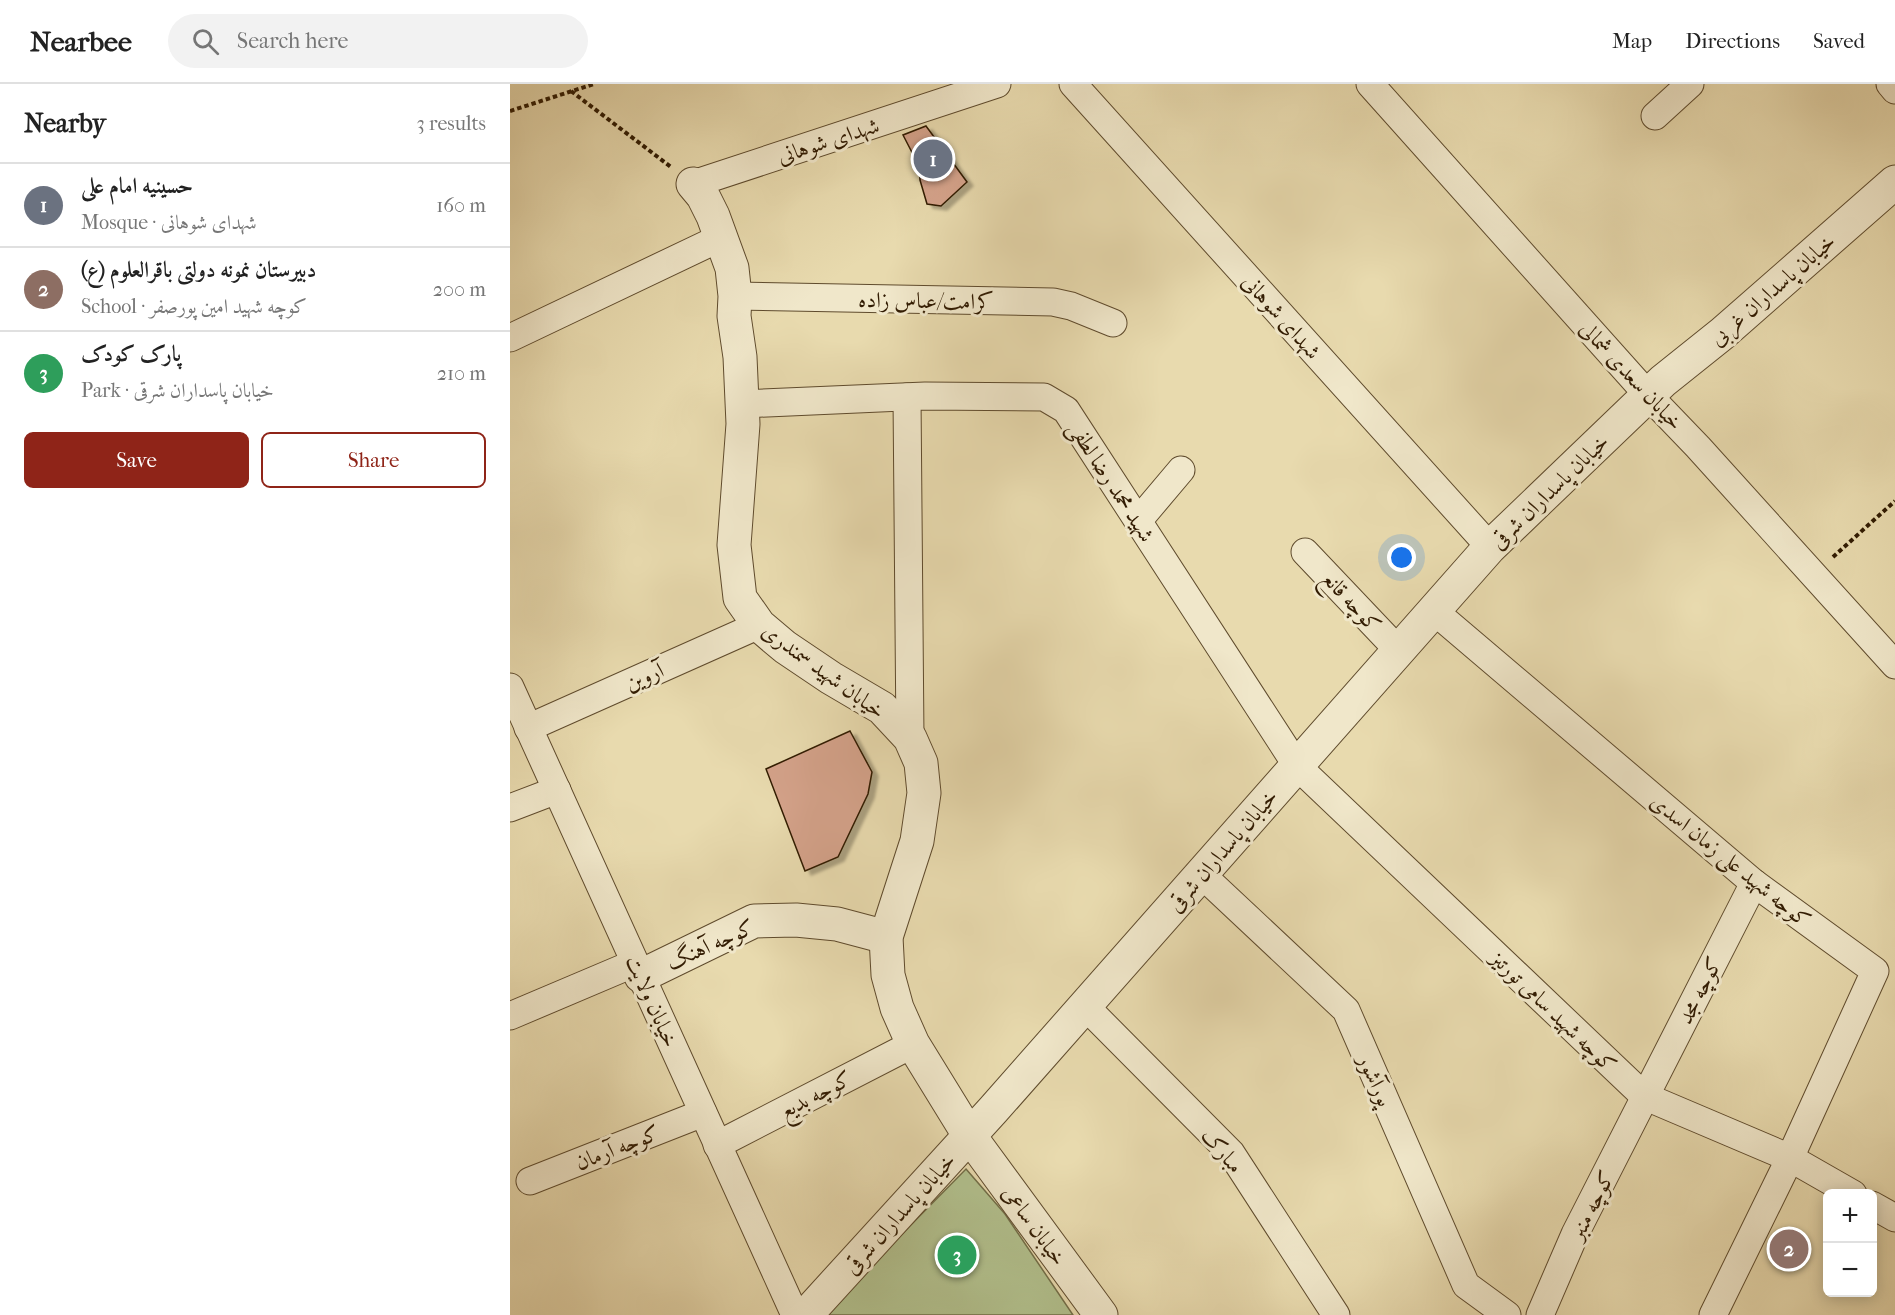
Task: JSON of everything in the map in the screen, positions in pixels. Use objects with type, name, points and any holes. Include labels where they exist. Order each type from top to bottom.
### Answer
[{"type":"street","name":"شهدای شوهانی","points":[[693,184],[997,84]]},
{"type":"street","name":"شهدای شوهانی","points":[[1073,84],[1490,547]]},
{"type":"street","name":"خیابان سعدی شمالی","points":[[1370,84],[1648,395],[1895,665]]},
{"type":"street","points":[[1655,116],[1690,84]]},
{"type":"street","points":[[1890,84],[1895,90]]},
{"type":"street","name":"خیابان پاسداران غربی","points":[[1648,395],[1723,333],[1895,182]]},
{"type":"street","name":"خیابان شهید سمندری","points":[[693,184],[703,196],[722,237],[732,268],[743,424],[734,545],[740,598],[759,625],[785,647],[882,708],[910,738],[921,763],[924,793],[917,841],[886,938],[888,975],[897,1008],[913,1044],[969,1135]]},
{"type":"street","points":[[510,338],[722,237]]},
{"type":"street","name":"کرامت/عباس زاده","points":[[735,296],[1053,302],[1071,306],[1113,323]]},
{"type":"street","name":"خیابان پاسداران شرقی","points":[[806,1315],[1085,1006],[1490,547],[1648,395]]},
{"type":"street","points":[[907,397],[910,738]]},
{"type":"street","name":"شهید محمد رضا لطفی","points":[[742,404],[907,397],[1044,397],[1066,410],[1297,766]]},
{"type":"street","points":[[1138,521],[1181,470]]},
{"type":"street","name":"کوچه قانع","points":[[1305,552],[1399,651]]},
{"type":"street","name":"کوچه شهید علی زمان اسدی","points":[[1434,610],[1754,884],[1875,971],[1790,1158]]},
{"type":"street","name":"آروین","points":[[528,728],[759,625]]},
{"type":"street","name":"خیابان ولایت","points":[[510,687],[795,1315]]},
{"type":"street","name":"کوچه شهید سامی تورتیز","points":[[1297,766],[1644,1096],[1790,1158],[1844,1189]]},
{"type":"street","points":[[510,808],[557,790]]},
{"type":"street","name":"پورآشور","points":[[1201,874],[1346,1010],[1466,1285],[1507,1315]]},
{"type":"street","name":"کوچه مجد","points":[[1644,1096],[1754,884]]},
{"type":"street","name":"کوچه آهنگ","points":[[638,969],[754,921],[780,919],[837,924],[886,938]]},
{"type":"street","points":[[510,1016],[638,969]]},
{"type":"street","name":"مبارک","points":[[1085,1006],[1231,1153],[1336,1315]]},
{"type":"street","name":"کوچه بدیع","points":[[717,1144],[913,1044]]},
{"type":"street","name":"کوچه منبر","points":[[1540,1315],[1575,1234],[1644,1096]]},
{"type":"street","name":"کوچه آرمان","points":[[530,1181],[703,1113]]},
{"type":"street","name":"خیابان ساعی","points":[[969,1135],[1101,1315]]},
{"type":"street","points":[[1713,1315],[1790,1158]]},
{"type":"street","points":[[1877,1208],[1895,1218]]},
{"type":"path","points":[[510,111],[594,84]]},
{"type":"path","points":[[571,92],[693,184]]},
{"type":"path","points":[[1812,576],[1895,501]]},
{"type":"green space","points":[[966,1169],[1005,1214],[1073,1315],[822,1315]]},
{"type":"building","points":[[926,126],[967,182],[941,206],[927,204],[920,180],[919,166],[903,135]]},
{"type":"building","points":[[850,731],[872,772],[868,794],[838,857],[805,871],[766,769]]},
{"type":"place","name":"حسینیه امام علی","points":[[933,159]]},
{"type":"place","name":"دبیرستان نمونه دولتی باقرالعلوم (ع)","points":[[1789,1249]]},
{"type":"place","name":"پارک کودک","points":[[957,1255]]}]
